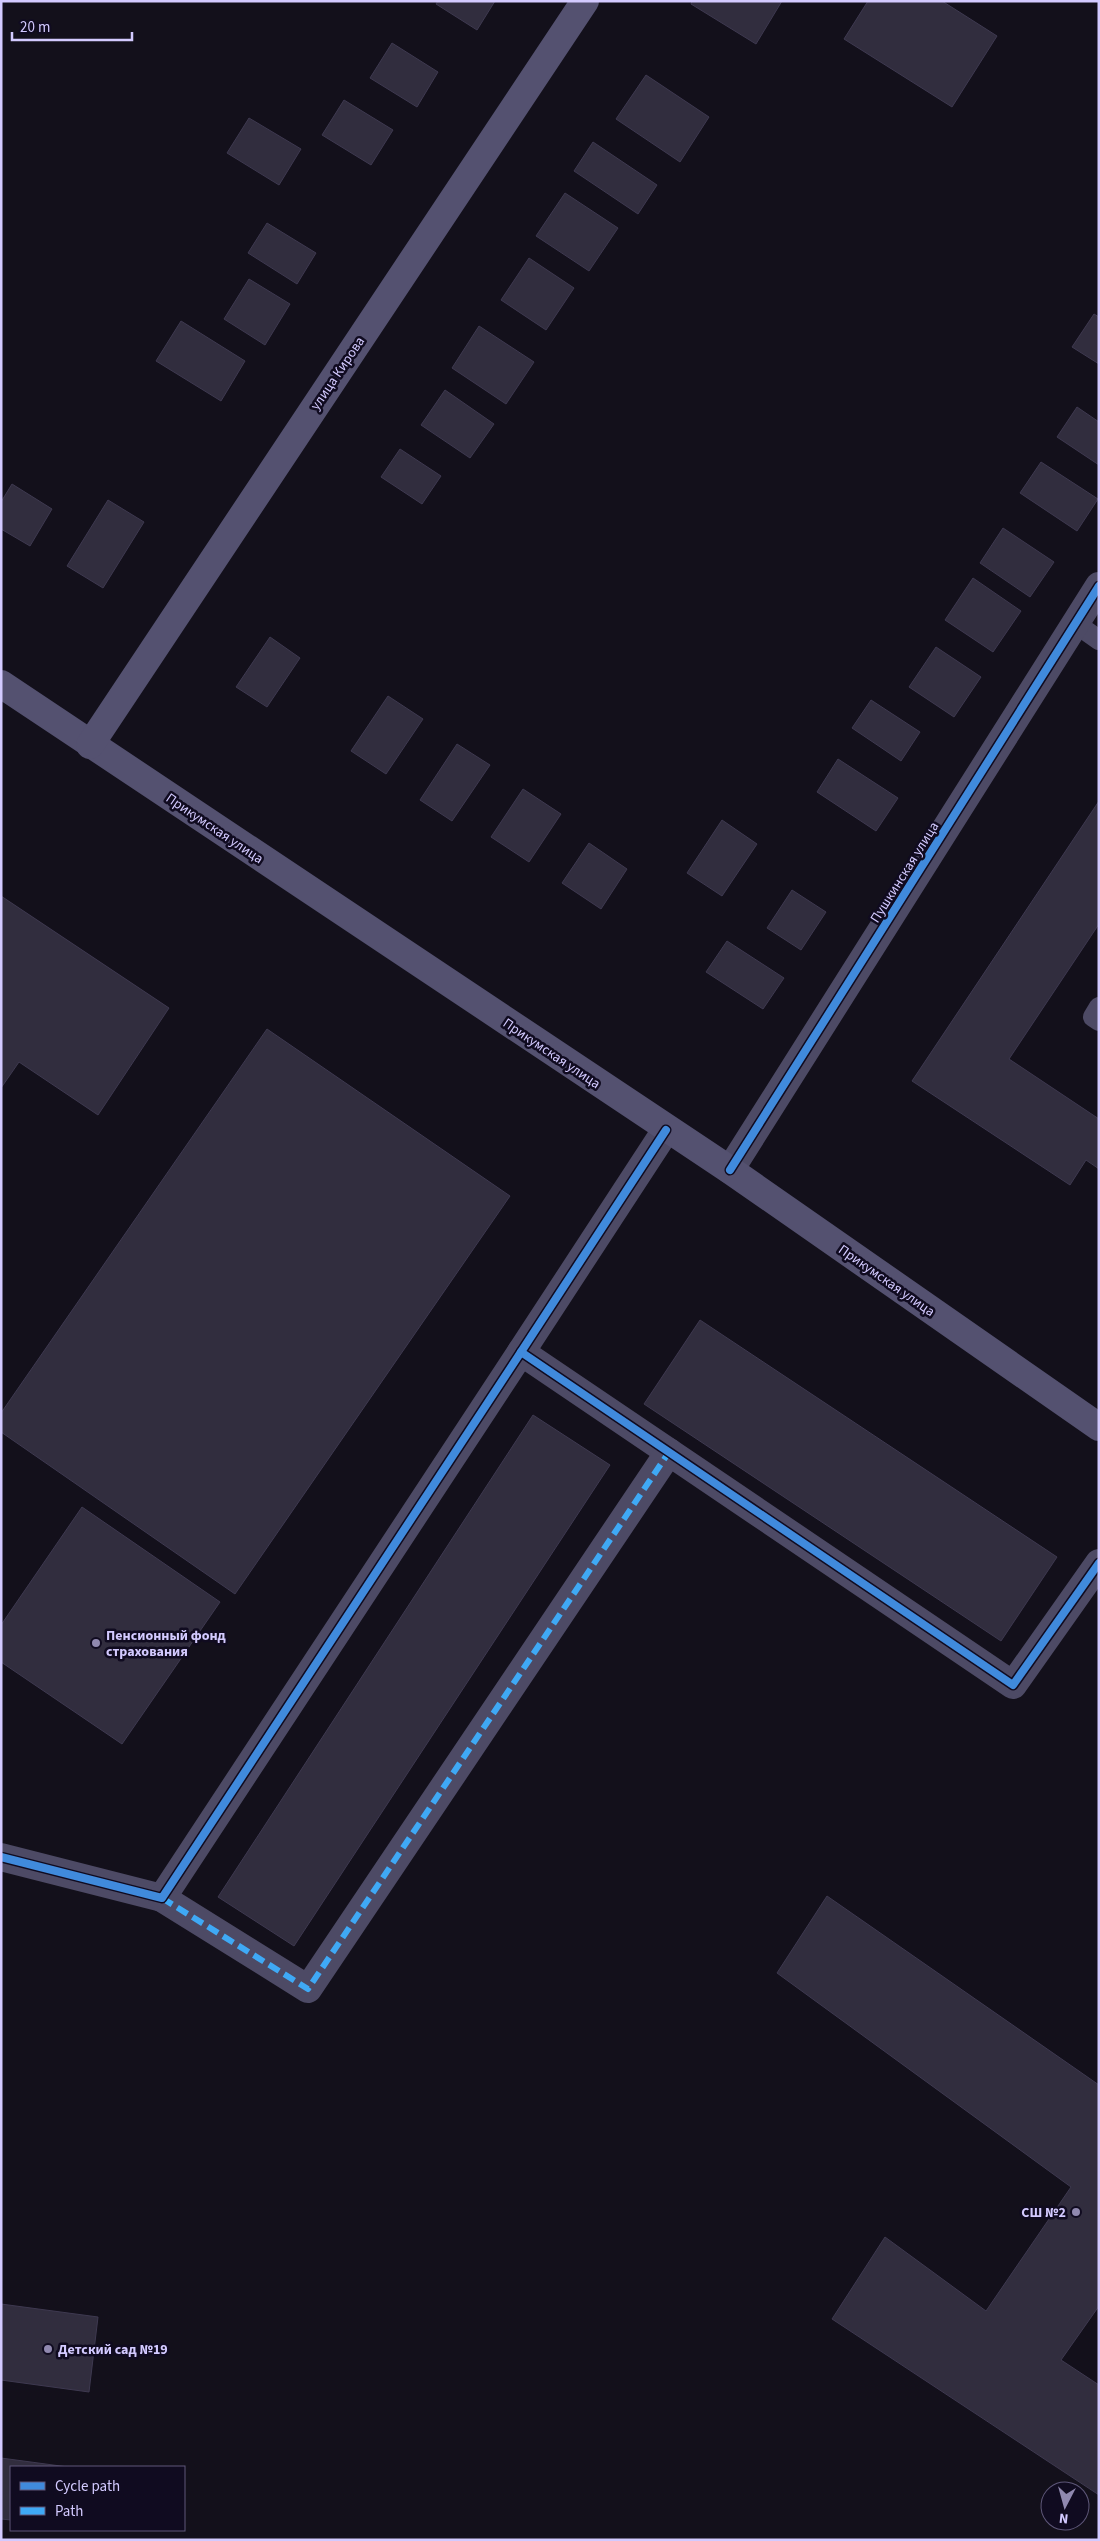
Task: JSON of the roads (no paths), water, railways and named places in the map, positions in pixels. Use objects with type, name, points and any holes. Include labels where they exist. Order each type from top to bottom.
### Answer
[{"type":"main road","name":"улица Кирова","points":[[90,744],[585,1]]},
{"type":"main road","name":"Прикумская улица","points":[[1,684],[666,1130],[730,1170],[1099,1427]]},
{"type":"street","name":"Пушкинская улица","points":[[730,1170],[1099,586]]},
{"type":"street","points":[[162,1898],[666,1130]]},
{"type":"street","points":[[521,1352],[1013,1685],[1099,1562]]},
{"type":"street","points":[[1,1857],[162,1898],[308,1989],[669,1452]]},
{"type":"lane","points":[[1075,623],[1099,640]]},
{"type":"lane","points":[[1099,1007],[1092,1017],[1099,1022]]},
{"type":"place","name":"Пенсионный фонд страхования","points":[[96,1643]]},
{"type":"place","name":"СШ №2","points":[[1076,2212]]},
{"type":"place","name":"Детский сад №19","points":[[48,2349]]}]
